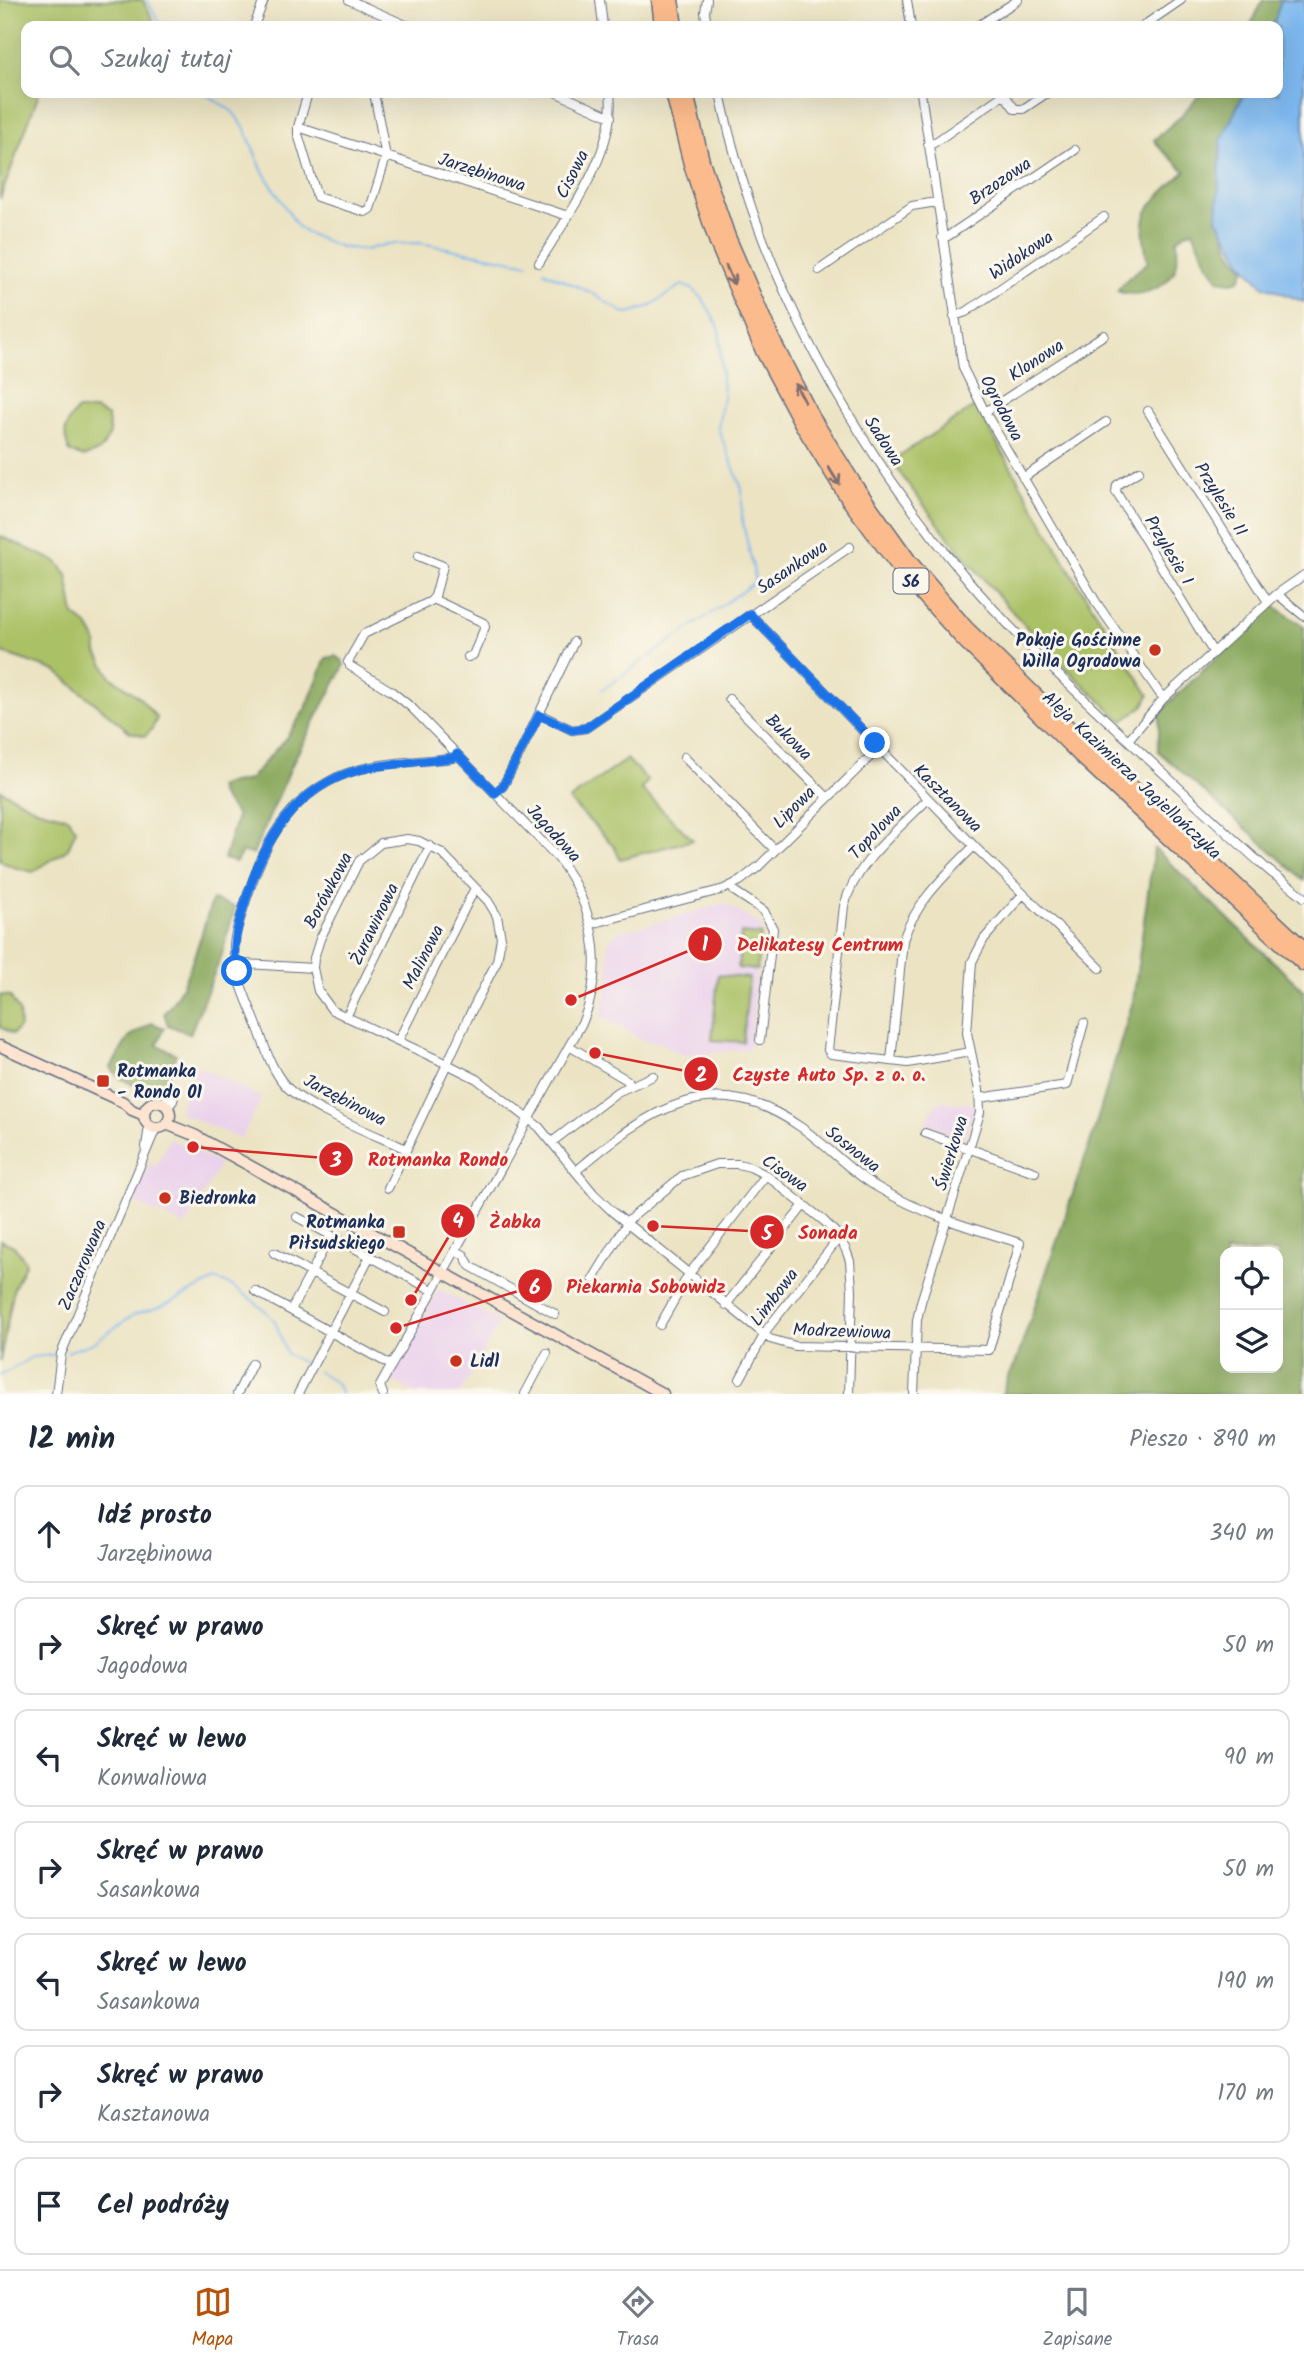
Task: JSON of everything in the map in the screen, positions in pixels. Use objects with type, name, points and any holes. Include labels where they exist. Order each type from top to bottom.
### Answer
[{"type":"highway","points":[[659,0],[661,21]]},
{"type":"highway","points":[[671,0],[674,21]]},
{"type":"highway","name":"Aleja Kazimierza Jagiellończyka","points":[[674,98],[691,164],[717,243],[763,351],[802,424],[849,500],[902,571],[963,639],[1081,756],[1304,964]]},
{"type":"highway","name":"Aleja Kazimierza Jagiellończyka","points":[[687,98],[702,161],[727,237],[772,341],[812,417],[909,561],[967,628],[1073,732],[1304,949]]},
{"type":"main road","points":[[0,1046],[72,1081],[123,1102],[134,1103],[663,1394]]},
{"type":"street","points":[[256,21],[264,0]]},
{"type":"street","points":[[349,0],[397,21]]},
{"type":"street","points":[[600,0],[602,21]]},
{"type":"street","points":[[706,21],[707,0]]},
{"type":"street","points":[[907,0],[909,21]]},
{"type":"street","points":[[986,21],[1018,0]]},
{"type":"street","points":[[1150,21],[1181,0]]},
{"type":"street","points":[[307,98],[298,134],[317,197],[365,212],[370,209],[386,157],[375,98]]},
{"type":"street","points":[[568,98],[611,117]]},
{"type":"street","name":"Cisowa","points":[[539,263],[600,156],[611,117],[610,98]]},
{"type":"street","name":"Sadowa","points":[[721,98],[744,181],[776,270],[814,351],[868,447],[923,525],[1002,618],[1128,740]]},
{"type":"street","name":"Ogrodowa","points":[[922,98],[960,359],[985,412],[1096,602],[1164,698]]},
{"type":"street","points":[[929,144],[999,98]]},
{"type":"street","points":[[1007,98],[1015,108],[1023,109],[1039,98]]},
{"type":"street","name":"Jarzębinowa","points":[[298,127],[568,216]]},
{"type":"street","name":"Brzozowa","points":[[943,237],[1075,150]]},
{"type":"street","points":[[819,270],[912,206],[937,202]]},
{"type":"street","name":"Widokowa","points":[[954,316],[966,312],[1104,217]]},
{"type":"street","name":"Klonowa","points":[[985,412],[1104,335]]},
{"type":"street","name":"Przylesie II","points":[[1148,411],[1268,602]]},
{"type":"street","points":[[1023,478],[1106,422]]},
{"type":"street","name":"Przylesie I","points":[[1139,471],[1117,485],[1116,492],[1213,652]]},
{"type":"street","name":"Sasankowa","points":[[539,715],[572,730],[586,728],[850,547]]},
{"type":"street","points":[[418,556],[443,566],[433,599],[484,623],[485,627],[473,655],[468,657]]},
{"type":"street","points":[[1304,575],[1277,594],[1213,652],[1164,698],[1128,740],[1267,869],[1304,897]]},
{"type":"street","points":[[1277,594],[1304,616]]},
{"type":"street","name":"Jagodowa","points":[[383,1394],[380,1386],[391,1365],[584,1018],[592,991],[595,961],[591,924],[582,897],[565,868],[412,708],[349,664],[364,634],[433,599]]},
{"type":"street","name":"Kasztanowa","points":[[750,614],[974,846],[1100,968]]},
{"type":"street","points":[[495,793],[503,786],[574,642]]},
{"type":"street","name":"Bukowa","points":[[729,699],[827,797]]},
{"type":"street","name":"Lipowa","points":[[732,886],[753,871],[878,748]]},
{"type":"street","name":"Jarzębinowa","points":[[406,1149],[305,1101],[285,1085],[271,1062],[236,966],[234,944],[264,849],[276,830],[302,801],[330,781],[355,771],[452,758],[457,754]]},
{"type":"street","points":[[684,757],[774,849]]},
{"type":"street","name":"Topolowa","points":[[891,1061],[831,1054],[828,1050],[844,906],[857,874],[928,799]]},
{"type":"street","name":"Borówkowa","points":[[313,968],[320,939],[359,861],[370,850],[394,840],[407,839],[442,853],[488,901],[497,916],[500,950],[388,1188]]},
{"type":"street","name":"Żurawinowa","points":[[346,1017],[430,846]]},
{"type":"street","points":[[970,1052],[914,1063],[891,1061],[903,940],[909,922],[923,900],[974,846]]},
{"type":"street","points":[[591,924],[732,886],[734,891],[767,914],[774,929],[760,1040]]},
{"type":"street","name":"Malinowa","points":[[398,1041],[475,888]]},
{"type":"street","name":"Świerkowa","points":[[914,1394],[917,1320],[921,1302],[979,1121],[980,1098],[967,1032],[974,958],[984,939],[1023,894]]},
{"type":"street","points":[[236,966],[244,964],[313,968],[318,991],[332,1010],[477,1079],[529,1119]]},
{"type":"street","points":[[980,1098],[1067,1085],[1083,1023]]},
{"type":"street","points":[[569,1045],[627,1080],[630,1086]]},
{"type":"street","points":[[552,1142],[617,1092],[653,1076]]},
{"type":"street","name":"Sosnowa","points":[[576,1171],[631,1127],[652,1114],[677,1104],[698,1100],[739,1100],[775,1111],[803,1129],[876,1187],[947,1220],[1020,1243],[989,1350]]},
{"type":"street","name":"Zaczarowana","points":[[56,1394],[61,1354],[98,1271],[158,1116]]},
{"type":"street","name":"Modrzewiowa","points":[[529,1119],[552,1142],[600,1200],[764,1335],[789,1345],[989,1350]]},
{"type":"street","points":[[925,1133],[1035,1172]]},
{"type":"street","name":"Cisowa","points":[[593,1279],[626,1223],[682,1176],[706,1166],[738,1164],[766,1175],[831,1228],[841,1240],[850,1261],[849,1394]]},
{"type":"street","points":[[660,1325],[689,1274],[766,1175]]},
{"type":"street","points":[[726,1304],[804,1205]]},
{"type":"street","points":[[297,1217],[432,1290]]},
{"type":"street","points":[[291,1310],[331,1235]]},
{"type":"street","name":"Limbowa","points":[[740,1379],[764,1335],[835,1243],[841,1240]]},
{"type":"street","points":[[455,1250],[464,1255],[470,1266],[555,1314]]},
{"type":"street","points":[[274,1254],[385,1312]]},
{"type":"street","points":[[298,1394],[370,1256]]},
{"type":"street","points":[[255,1291],[391,1365]]},
{"type":"street","points":[[524,1394],[547,1353]]},
{"type":"street","points":[[237,1394],[252,1364]]},
{"type":"shaded area","points":[[724,903],[762,926],[749,1049],[683,1055],[659,1042],[644,1041],[600,1015],[608,988],[608,943],[617,932]]},
{"type":"shaded area","points":[[197,1065],[262,1098],[241,1139],[180,1113]]},
{"type":"shaded area","points":[[939,1101],[974,1106],[972,1120],[963,1142],[945,1135],[946,1130],[925,1122]]},
{"type":"shaded area","points":[[170,1138],[220,1164],[185,1226],[132,1202],[150,1163],[156,1166]]},
{"type":"shaded area","points":[[439,1289],[500,1322],[460,1394],[417,1394],[389,1379]]},
{"type":"green space","points":[[0,0],[143,0],[154,21],[21,21],[21,98],[37,98],[0,199]]},
{"type":"green space","points":[[1263,0],[1281,0],[1275,21],[1252,21]]},
{"type":"green space","points":[[1197,98],[1241,98],[1237,106],[1217,218],[1230,249],[1245,268],[1240,280],[1219,280],[1208,264],[1193,231],[1185,233],[1177,240],[1177,263],[1169,279],[1162,285],[1135,294],[1117,291],[1148,262],[1143,230],[1148,209],[1185,171],[1154,140]]},
{"type":"green space","points":[[976,406],[1078,584],[1149,695],[1144,705],[1123,721],[1060,662],[1000,598],[971,565],[891,461]]},
{"type":"green space","points":[[77,410],[96,410],[108,417],[110,434],[101,450],[84,457],[70,452],[65,435],[67,425]]},
{"type":"green space","points":[[0,536],[57,562],[67,575],[74,615],[88,626],[96,640],[97,653],[111,677],[139,697],[157,718],[145,736],[130,732],[56,671],[0,652]]},
{"type":"green space","points":[[1273,605],[1304,627],[1304,880],[1158,751],[1160,711]]},
{"type":"green space","points":[[335,656],[342,660],[344,666],[295,758],[253,854],[242,852],[236,862],[224,859],[237,816],[220,794],[218,787],[250,779],[286,738],[306,708],[326,658]]},
{"type":"green space","points":[[627,759],[648,781],[641,789],[693,840],[620,859],[614,846],[569,800]]},
{"type":"green space","points":[[0,790],[36,809],[67,817],[76,829],[68,849],[33,872],[0,861]]},
{"type":"green space","points":[[1154,848],[1304,991],[1304,1394],[1002,1394],[1015,1365],[1093,1134],[1133,1001]]},
{"type":"green space","points":[[212,900],[235,907],[222,954],[190,1034],[168,1025],[164,1013],[187,976]]},
{"type":"green space","points":[[741,933],[761,935],[757,970],[738,968]]},
{"type":"green space","points":[[718,975],[749,978],[743,1042],[712,1040]]},
{"type":"green space","points":[[0,995],[10,996],[19,1011],[20,1027],[13,1034],[0,1027]]},
{"type":"green space","points":[[152,1023],[164,1028],[157,1045],[176,1054],[164,1091],[160,1093],[125,1081],[114,1073],[111,1067],[129,1037]]},
{"type":"green space","points":[[0,1240],[14,1246],[26,1262],[14,1288],[0,1361]]},
{"type":"water","points":[[1281,0],[1304,0],[1304,302],[1262,285],[1242,263],[1217,218],[1221,141],[1242,98],[1283,98],[1283,21],[1275,21]]},
{"type":"waterway","points":[[147,0],[158,21]]},
{"type":"waterway","points":[[212,98],[233,112],[244,127]]},
{"type":"waterway","points":[[245,129],[262,170],[298,227],[309,234],[341,247],[365,250],[388,244],[420,243],[529,264]]},
{"type":"waterway","points":[[543,271],[590,292],[622,312],[629,313],[648,307],[682,285],[694,290],[703,299],[719,327],[723,396],[718,428],[742,489],[742,519],[755,582],[710,614]]},
{"type":"waterway","points":[[681,634],[707,616]]},
{"type":"waterway","points":[[649,657],[678,636]]},
{"type":"waterway","points":[[622,676],[645,659]]},
{"type":"waterway","points":[[602,690],[619,678]]},
{"type":"waterway","points":[[67,1352],[93,1343],[133,1315],[161,1307],[215,1280],[238,1290],[265,1310],[275,1322],[287,1354],[305,1364]]},
{"type":"waterway","points":[[0,1376],[32,1357],[55,1355]]},
{"type":"waterway","points":[[318,1371],[336,1383],[341,1394]]},
{"type":"place","name":"Pokoje Gościnne Willa Ogrodowa","points":[[1155,650]]},
{"type":"place","name":"Delikatesy Centrum","points":[[571,1000]]},
{"type":"place","name":"Czyste Auto Sp. z o. o.","points":[[595,1053]]},
{"type":"place","name":"Rotmanka - Rondo 01","points":[[103,1081]]},
{"type":"place","name":"Rotmanka Rondo","points":[[193,1147]]},
{"type":"place","name":"Biedronka","points":[[165,1198]]},
{"type":"place","name":"Sonada","points":[[653,1226]]},
{"type":"place","name":"Rotmanka Piłsudskiego","points":[[399,1232]]},
{"type":"place","name":"Żabka","points":[[411,1300]]},
{"type":"place","name":"Piekarnia Sobowidz","points":[[396,1328]]},
{"type":"place","name":"Lidl","points":[[456,1361]]},
{"type":"route","points":[[237,971],[234,954],[237,930],[264,849],[287,816],[317,789],[341,776],[372,767],[452,758],[457,754],[495,793],[503,786],[539,715],[572,730],[586,728],[750,614],[875,743]]}]
